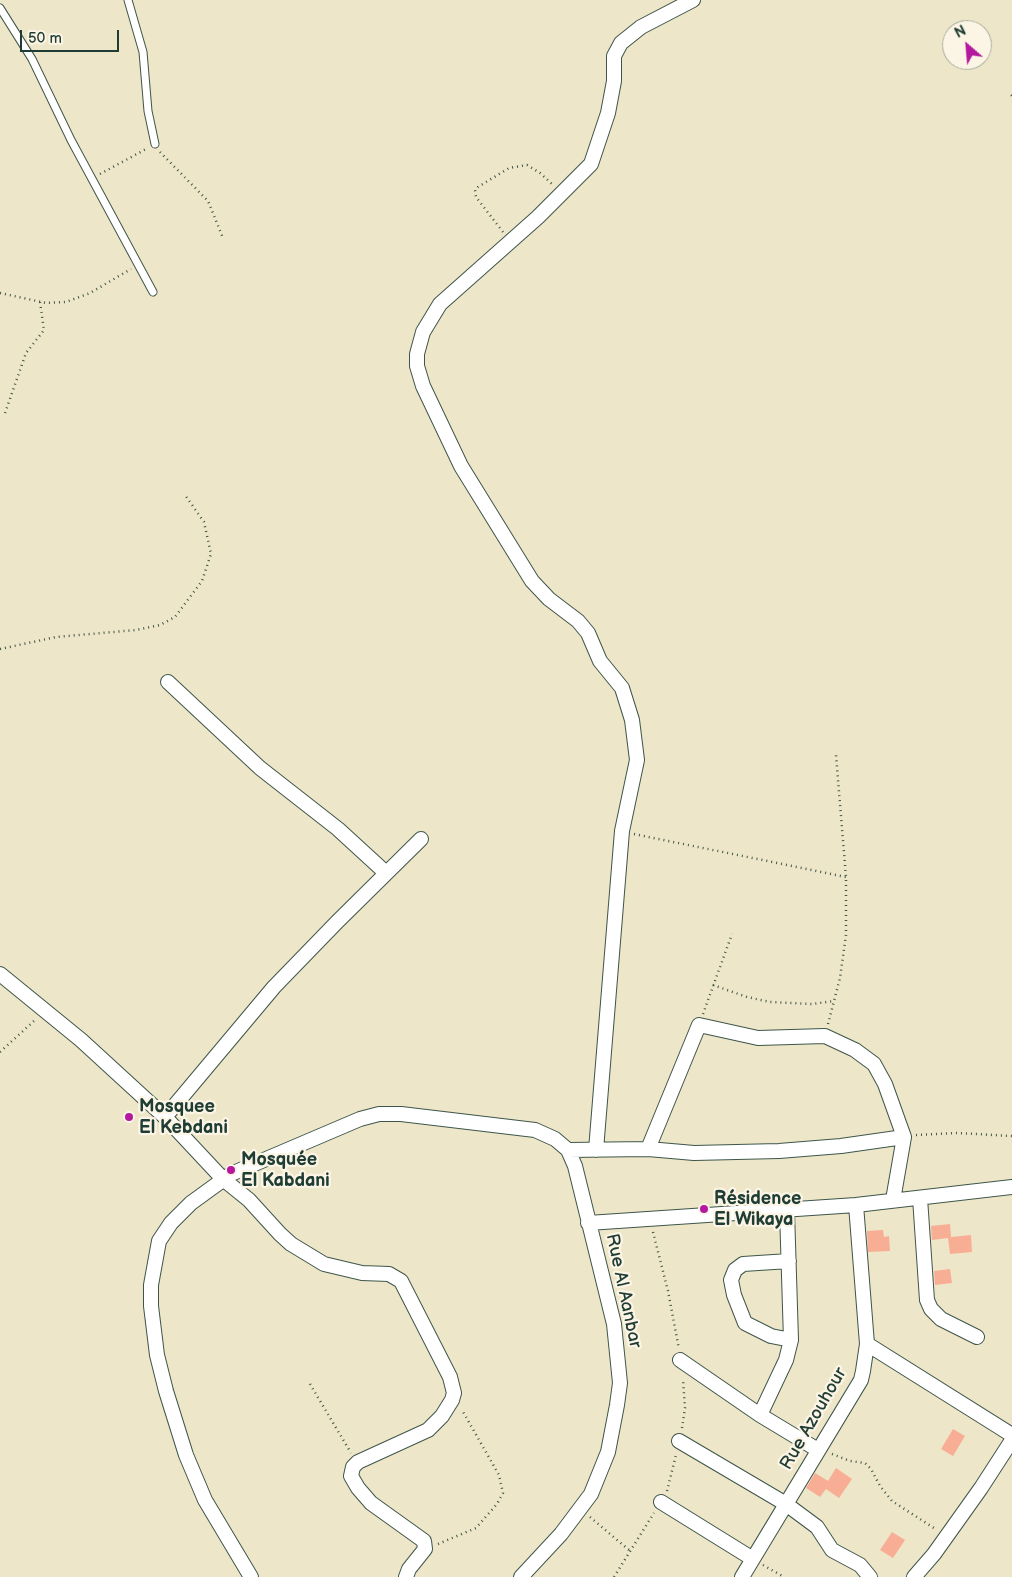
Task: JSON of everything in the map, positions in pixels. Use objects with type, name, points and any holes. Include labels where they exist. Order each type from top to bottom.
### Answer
[{"type":"street","points":[[596,1150],[622,831],[638,753],[628,702],[622,688],[600,660],[588,633],[578,621],[549,599],[532,581],[461,466],[423,386],[418,366],[419,341],[440,304],[562,194],[591,164],[598,147],[614,81],[613,61],[617,50],[634,31],[693,0]]},
{"type":"street","points":[[168,682],[260,768],[338,829],[386,873]]},
{"type":"street","points":[[165,1117],[274,987],[421,839]]},
{"type":"street","points":[[0,974],[46,1010],[165,1117],[223,1180],[249,1200],[280,1234],[318,1260],[355,1272],[383,1273],[398,1277],[450,1377],[454,1394],[448,1408],[428,1430],[357,1463],[351,1471],[351,1476],[364,1495],[422,1538],[425,1549],[409,1569],[406,1577]]},
{"type":"street","points":[[648,1149],[699,1025],[758,1038],[825,1036],[855,1050],[874,1064],[885,1084],[904,1137],[893,1200]]},
{"type":"street","points":[[251,1577],[216,1522],[186,1455],[157,1355],[151,1306],[151,1285],[159,1241],[171,1223],[191,1203],[230,1174],[342,1126],[380,1114],[401,1114],[528,1128],[555,1139],[568,1150],[648,1149],[694,1153],[779,1151],[841,1146],[904,1137]]},
{"type":"street","name":"Rue Al Aanbar","points":[[521,1577],[542,1556],[580,1510],[600,1476],[608,1452],[620,1383],[614,1324],[575,1166],[568,1150]]},
{"type":"street","points":[[588,1223],[787,1211],[1012,1187]]},
{"type":"street","points":[[920,1198],[927,1300],[931,1309],[941,1319],[977,1337]]},
{"type":"street","name":"Rue Azouhour","points":[[742,1577],[861,1380],[866,1344],[856,1205]]},
{"type":"street","points":[[760,1415],[786,1360],[791,1340],[787,1211]]},
{"type":"street","points":[[789,1261],[743,1264],[735,1270],[731,1280],[734,1295],[745,1322],[771,1336],[791,1340]]},
{"type":"street","points":[[866,1344],[1012,1435]]},
{"type":"street","points":[[680,1360],[760,1415],[819,1448]]},
{"type":"street","points":[[914,1577],[946,1537],[1012,1440]]},
{"type":"street","points":[[680,1441],[786,1504],[817,1527],[832,1550],[860,1565],[870,1577]]},
{"type":"street","points":[[662,1502],[753,1559]]},
{"type":"lane","points":[[128,0],[143,52],[148,111],[155,144]]},
{"type":"lane","points":[[0,8],[32,59],[92,178],[153,292]]},
{"type":"path","points":[[92,178],[155,144],[167,161],[208,201],[214,212],[222,238]]},
{"type":"path","points":[[510,241],[480,204],[475,194],[478,187],[509,168],[527,165],[540,172],[562,194]]},
{"type":"path","points":[[0,293],[40,302],[66,302],[81,297],[138,264]]},
{"type":"path","points":[[6,412],[26,353],[44,330],[40,302]]},
{"type":"path","points":[[0,649],[56,637],[136,630],[160,625],[175,617],[202,582],[211,554],[204,522],[185,495]]},
{"type":"path","points":[[825,1036],[834,1001],[846,934],[846,877],[836,755]]},
{"type":"path","points":[[622,831],[846,877]]},
{"type":"path","points":[[699,1025],[732,934]]},
{"type":"path","points":[[713,985],[747,997],[770,1002],[812,1004],[834,1001]]},
{"type":"path","points":[[0,1052],[46,1010]]},
{"type":"path","points":[[904,1137],[927,1133],[1012,1136]]},
{"type":"path","points":[[614,1577],[629,1550],[662,1502],[669,1485],[680,1441],[685,1408],[680,1360],[668,1290],[650,1218]]},
{"type":"path","points":[[310,1384],[357,1463]]},
{"type":"path","points":[[425,1549],[476,1528],[497,1504],[503,1493],[499,1475],[454,1394]]},
{"type":"path","points":[[819,1448],[835,1456],[865,1463],[892,1501],[946,1537]]},
{"type":"path","points":[[580,1510],[629,1550]]},
{"type":"path","points":[[753,1559],[784,1577]]},
{"type":"building","points":[[950,1224],[951,1237],[971,1235],[972,1252],[950,1254],[948,1238],[932,1240],[931,1226]]},
{"type":"building","points":[[883,1230],[884,1237],[889,1236],[890,1251],[868,1252],[867,1231]]},
{"type":"building","points":[[950,1269],[952,1283],[935,1285],[934,1271]]},
{"type":"building","points":[[953,1429],[965,1436],[953,1456],[941,1449]]},
{"type":"building","points":[[836,1468],[852,1479],[839,1498],[826,1489],[820,1497],[806,1488],[815,1473],[828,1481]]},
{"type":"building","points":[[892,1532],[905,1540],[893,1558],[880,1550]]},
{"type":"place","name":"Mosquee El Kebdani","points":[[129,1117]]},
{"type":"place","name":"Mosquée El Kabdani","points":[[231,1170]]},
{"type":"place","name":"Résidence El Wikaya","points":[[704,1209]]}]
